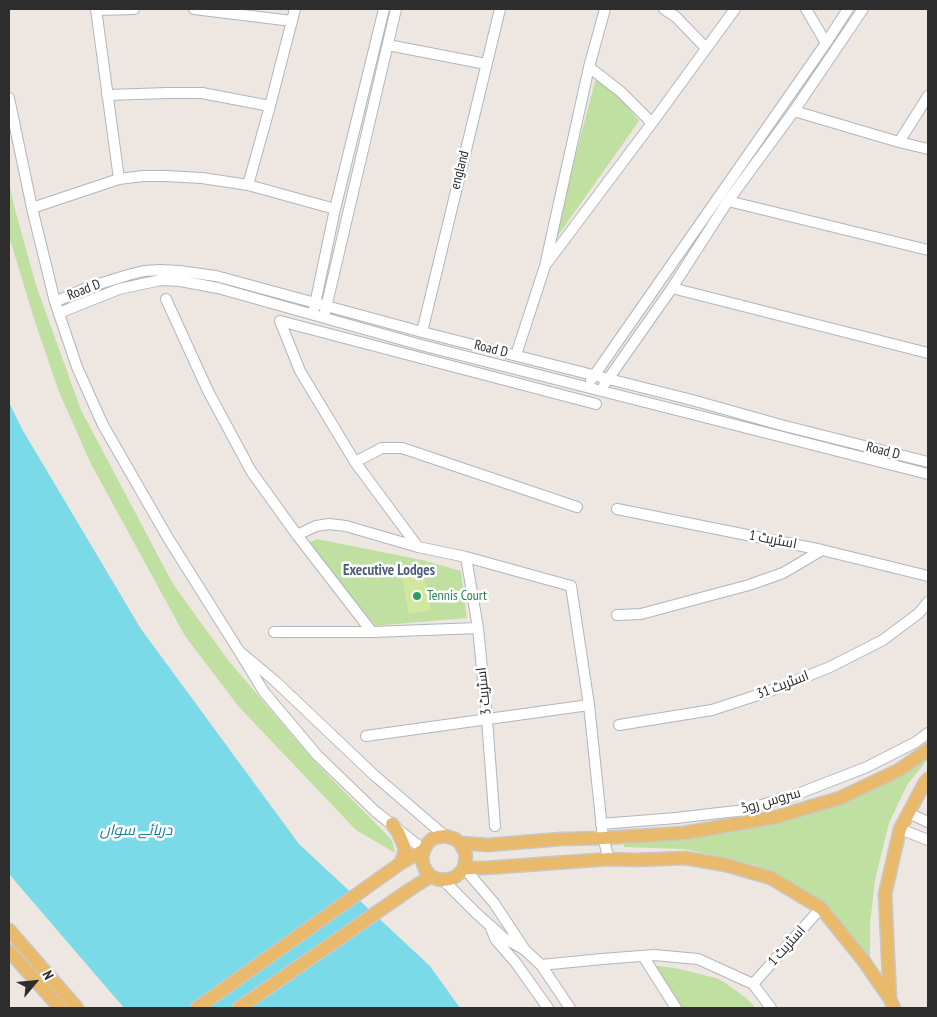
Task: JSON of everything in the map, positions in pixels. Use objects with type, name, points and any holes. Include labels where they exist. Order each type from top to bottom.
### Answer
[{"type":"main road","points":[[460,842],[466,857],[464,868],[460,873],[450,880],[437,878],[426,870],[422,857],[424,850],[427,844],[438,837],[445,836],[460,842],[488,845],[561,839],[684,833],[776,817],[840,798],[899,770],[928,750]]},
{"type":"main road","points":[[892,1004],[886,894],[900,829],[928,778]]},
{"type":"main road","points":[[392,824],[404,846],[398,866]]},
{"type":"main road","points":[[197,1008],[398,866],[424,850]]},
{"type":"main road","points":[[464,868],[609,859],[685,858],[726,865],[771,878],[821,908],[863,960],[892,1004]]},
{"type":"main road","points":[[239,1008],[409,890],[437,878]]},
{"type":"main road","points":[[9,930],[77,1008]]},
{"type":"main road","points":[[9,951],[60,1008]]},
{"type":"street","points":[[119,180],[96,9],[134,9]]},
{"type":"street","points":[[194,9],[292,21]]},
{"type":"street","points":[[248,185],[295,9]]},
{"type":"street","points":[[313,315],[335,209],[384,9]]},
{"type":"street","points":[[324,318],[396,9]]},
{"type":"street","name":"england","points":[[422,332],[500,9]]},
{"type":"street","points":[[516,355],[545,266],[589,68],[605,9]]},
{"type":"street","points":[[664,9],[676,17],[706,48]]},
{"type":"street","points":[[545,266],[735,9]]},
{"type":"street","points":[[806,9],[826,43]]},
{"type":"street","points":[[586,387],[848,9]]},
{"type":"street","points":[[601,390],[672,288],[728,201],[794,111],[863,9]]},
{"type":"street","points":[[388,45],[486,64]]},
{"type":"street","points":[[589,68],[621,92],[652,123]]},
{"type":"street","points":[[107,95],[202,94],[270,106]]},
{"type":"street","points":[[898,142],[928,96]]},
{"type":"street","points":[[9,98],[32,208],[55,302],[77,367],[103,425],[168,538],[264,692],[317,755],[376,812],[424,850]]},
{"type":"street","points":[[794,111],[928,149]]},
{"type":"street","points":[[32,208],[119,180],[143,176],[166,176],[202,178],[248,185],[335,209]]},
{"type":"street","points":[[728,201],[928,250]]},
{"type":"street","name":"Road D","points":[[55,302],[86,288],[128,275],[160,270],[216,276],[422,332],[928,462]]},
{"type":"street","name":"Road D","points":[[59,313],[119,289],[161,280],[218,288],[421,345],[928,474]]},
{"type":"street","points":[[672,288],[928,353]]},
{"type":"street","points":[[166,300],[208,391],[251,471],[297,535],[372,632]]},
{"type":"street","points":[[418,547],[355,462],[300,371],[280,321],[596,404]]},
{"type":"street","points":[[355,462],[382,448],[402,448],[577,507]]},
{"type":"street","name":"اسٹریٹ 1","points":[[617,509],[822,550],[928,576]]},
{"type":"street","points":[[297,535],[316,526],[329,524],[346,526],[418,547],[571,586],[589,705],[602,838],[609,859]]},
{"type":"street","points":[[618,615],[641,614],[750,585],[783,573],[822,550]]},
{"type":"street","name":"اسٹریٹ 3","points":[[466,558],[478,628],[495,826]]},
{"type":"street","name":"اسٹریٹ 31","points":[[619,725],[712,710],[770,691],[830,667],[883,640],[920,613],[928,602]]},
{"type":"street","points":[[274,632],[372,632],[478,628]]},
{"type":"street","points":[[239,651],[275,681],[374,775],[445,836]]},
{"type":"street","points":[[366,736],[589,705]]},
{"type":"street","name":"سروس روڈ","points":[[601,824],[745,810],[795,795],[867,767],[916,742],[928,733]]},
{"type":"street","points":[[908,813],[928,822]]},
{"type":"street","points":[[900,829],[928,840]]},
{"type":"street","points":[[464,868],[494,903],[525,950]]},
{"type":"street","points":[[437,878],[504,938],[525,950],[541,965],[570,1008]]},
{"type":"street","name":"اسٹریٹ 1","points":[[752,984],[821,908]]},
{"type":"street","points":[[491,926],[496,940],[516,963],[548,1008]]},
{"type":"street","points":[[541,965],[654,955],[698,958],[752,984],[771,1008]]},
{"type":"street","points":[[642,956],[676,1008]]},
{"type":"green space","points":[[596,78],[623,100],[639,121],[552,244]]},
{"type":"green space","points":[[9,182],[36,285],[81,410],[173,584],[228,660],[315,762],[392,840],[395,853],[356,830],[239,707],[185,636],[91,464],[59,392],[9,236]]},
{"type":"green space","points":[[317,539],[422,560],[461,571],[467,618],[373,626],[308,543]]},
{"type":"green space","points":[[422,566],[431,610],[409,614],[401,570]]},
{"type":"green space","points":[[928,759],[907,785],[889,823],[875,880],[870,924],[870,961],[809,896],[755,865],[685,849],[624,847],[624,840],[784,820]]},
{"type":"green space","points":[[652,966],[675,968],[716,978],[746,998],[756,1008],[679,1008]]},
{"type":"water","name":"دریائے سواں","points":[[9,402],[22,429],[141,629],[299,844],[430,966],[460,1008],[124,1008],[9,874]]},
{"type":"place","name":"Tennis Court","points":[[417,596]]},
{"type":"district","name":"Executive Lodges","points":[[389,571]]}]
